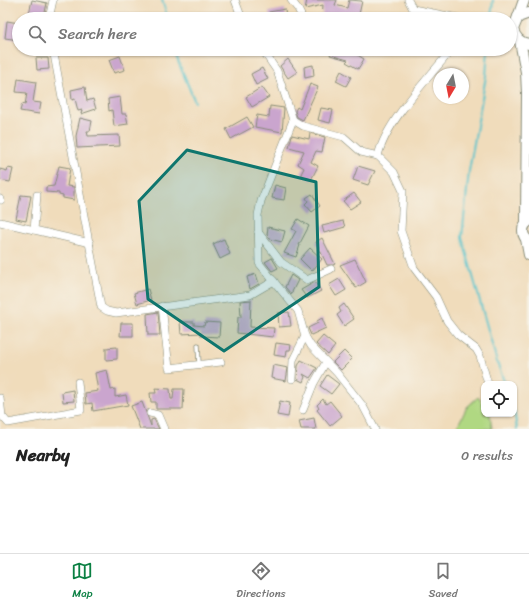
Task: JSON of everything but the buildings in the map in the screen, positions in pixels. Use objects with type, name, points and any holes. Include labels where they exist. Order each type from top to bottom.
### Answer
[{"type":"main road","points":[[518,17],[524,0]]},
{"type":"main road","points":[[518,17],[529,13]]},
{"type":"main road","points":[[525,42],[528,222],[523,231],[528,240],[529,255]]},
{"type":"main road","points":[[526,72],[529,59]]},
{"type":"main road","points":[[526,93],[529,118]]},
{"type":"street","points":[[50,12],[53,0]]},
{"type":"street","points":[[235,0],[239,12]]},
{"type":"street","points":[[291,0],[300,12]]},
{"type":"street","points":[[408,0],[413,8],[431,12]]},
{"type":"street","points":[[54,56],[100,303],[104,310],[116,313],[250,295],[274,281]]},
{"type":"street","points":[[267,56],[277,70],[293,120],[261,201],[258,215],[259,263],[298,311],[305,336],[311,346],[363,406],[375,429]]},
{"type":"street","points":[[378,156],[381,143],[390,126],[446,56]]},
{"type":"street","points":[[293,120],[303,126],[344,137],[361,152],[378,156],[394,172],[403,191],[401,231],[414,268],[436,297],[447,321],[458,335],[476,348],[480,356],[487,381]]},
{"type":"street","points":[[34,230],[37,195]]},
{"type":"street","points":[[0,222],[90,243]]},
{"type":"street","points":[[258,232],[281,262],[307,280],[331,269]]},
{"type":"street","points":[[162,306],[169,368],[221,362]]},
{"type":"street","points":[[292,379],[293,360],[300,343],[305,336]]},
{"type":"street","points":[[303,410],[314,383],[326,362]]},
{"type":"street","points":[[0,398],[1,417],[8,423],[81,410],[78,382]]},
{"type":"street","points":[[150,413],[158,416],[164,429]]},
{"type":"lane","points":[[198,345],[200,364]]},
{"type":"highlighted area","points":[[187,150],[316,182],[319,287],[224,351],[148,299],[139,201]]},
{"type":"green space","points":[[478,397],[481,401],[481,417],[490,417],[492,429],[456,429],[467,407]]},
{"type":"waterway","points":[[162,0],[166,12]]},
{"type":"waterway","points":[[492,12],[493,0]]},
{"type":"waterway","points":[[176,56],[195,102]]},
{"type":"waterway","points":[[487,56],[486,76],[469,171],[462,237],[497,362],[504,381]]},
{"type":"waterway","points":[[515,417],[517,429]]}]
